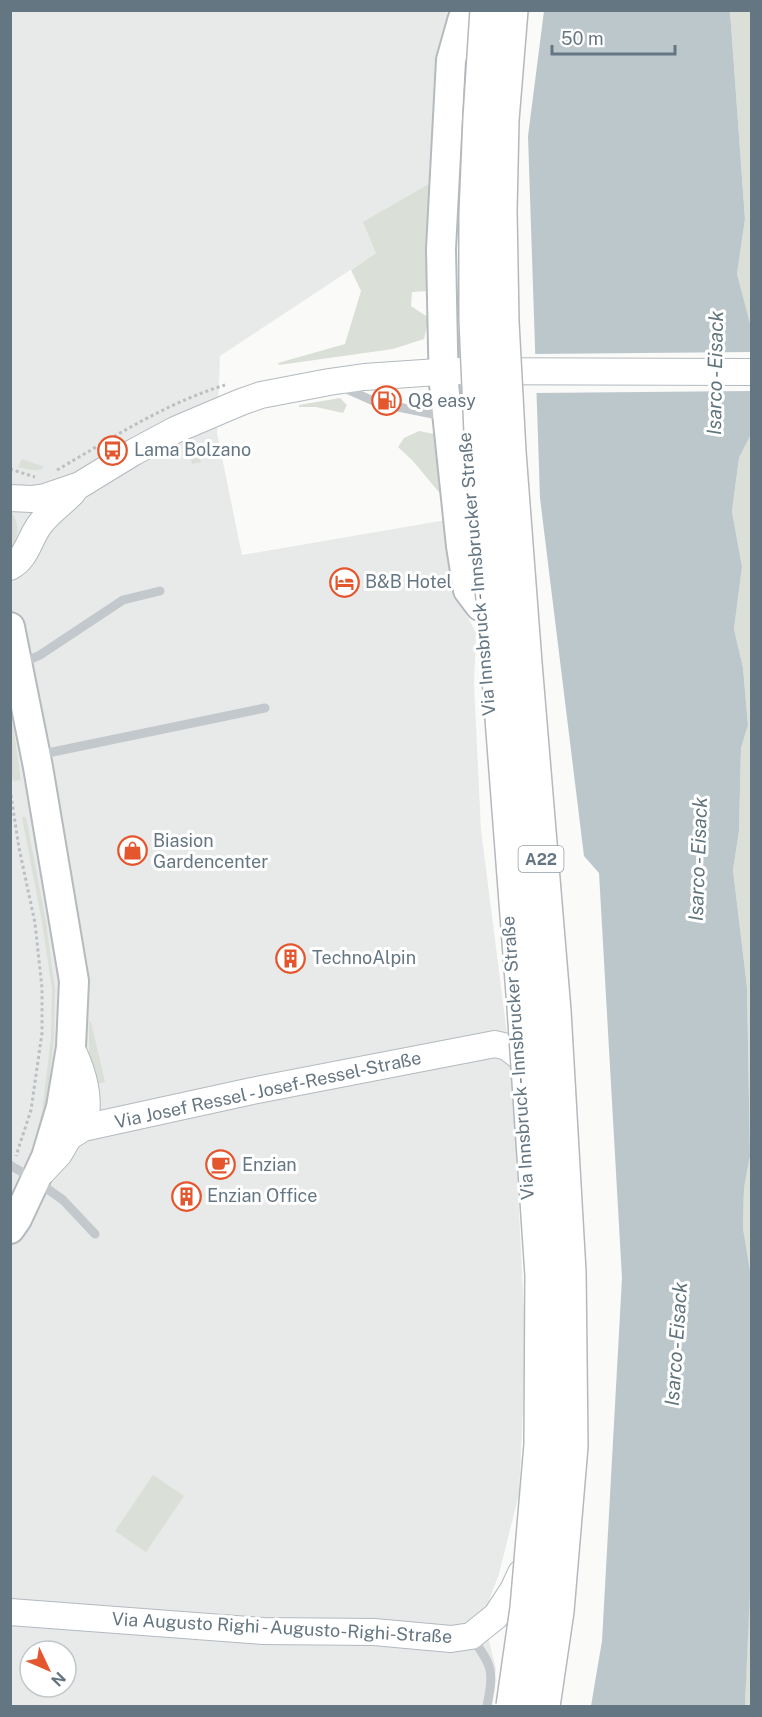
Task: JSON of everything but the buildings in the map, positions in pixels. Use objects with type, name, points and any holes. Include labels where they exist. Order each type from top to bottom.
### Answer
[{"type":"highway","name":"A22","points":[[511,10],[502,120],[500,211],[502,322],[515,534],[554,1011],[569,1272],[571,1446],[557,1611],[543,1707]]},
{"type":"highway","name":"A22","points":[[469,13],[479,142],[476,213],[476,331],[482,455],[542,1275],[541,1445],[527,1608],[513,1707]]},
{"type":"main road","points":[[458,333],[463,123],[469,13]]},
{"type":"main road","points":[[455,413],[444,372],[441,249],[451,60],[469,13]]},
{"type":"main road","points":[[10,567],[24,555],[42,521],[80,485],[134,452],[199,419],[261,395],[364,377],[444,372],[752,372]]},
{"type":"main road","name":"Via Innsbruck - Innsbrucker Straße","points":[[455,413],[461,546],[468,590],[480,606],[515,990],[536,1312],[533,1435],[521,1573],[499,1707]]},
{"type":"main road","points":[[10,484],[29,488],[80,485]]},
{"type":"main road","points":[[10,498],[45,497],[80,485]]},
{"type":"main road","points":[[10,609],[10,619]]},
{"type":"main road","points":[[10,627],[36,755],[74,981],[72,1047],[62,1107],[53,1137],[19,1171],[10,1229]]},
{"type":"main road","name":"Via Josef Ressel - Josef-Ressel-Straße","points":[[83,1128],[252,1091],[495,1044],[507,1047],[520,1057]]},
{"type":"main road","points":[[19,1171],[59,1154],[69,1137],[83,1128],[87,1108],[81,1068],[72,1047]]},
{"type":"main road","name":"Via Augusto Righi - Augusto-Righi-Straße","points":[[10,1612],[263,1631],[374,1632],[451,1639],[471,1636],[496,1616],[521,1573]]},
{"type":"lane","points":[[329,382],[378,402],[455,413]]},
{"type":"lane","points":[[18,665],[40,655],[123,600],[160,591]]},
{"type":"lane","points":[[36,755],[265,708]]},
{"type":"lane","points":[[19,1171],[63,1200],[95,1234]]},
{"type":"lane","points":[[471,1636],[491,1669],[492,1680],[487,1707]]},
{"type":"path","points":[[50,474],[121,431]]},
{"type":"path","points":[[10,470],[39,478]]},
{"type":"path","points":[[10,789],[19,848],[35,923],[42,988],[42,1033],[31,1110],[19,1171]]},
{"type":"shaded area","points":[[11,11],[450,11],[436,180],[376,253],[220,356],[217,433],[242,555],[446,520],[463,608],[476,633],[474,684],[481,830],[512,1073],[525,1331],[519,1494],[499,1574],[485,1611],[496,1669],[489,1706],[11,1706]]},
{"type":"shaded area","points":[[730,11],[751,11],[751,332],[737,274],[745,219]]},
{"type":"shaded area","points":[[436,180],[430,291],[412,292],[411,306],[429,318],[424,339],[393,349],[279,365],[278,363],[345,344],[361,291],[351,270],[376,253],[363,222]]},
{"type":"shaded area","points":[[340,398],[347,405],[343,413],[316,407],[299,407],[299,405]]},
{"type":"shaded area","points":[[419,431],[441,438],[447,502],[413,461],[398,447],[404,438]]},
{"type":"shaded area","points":[[751,434],[751,1340],[750,1271],[743,1228],[744,1188],[750,1156],[747,987],[733,870],[739,831],[741,748],[748,725],[743,668],[734,629],[742,567],[732,511],[739,458]]},
{"type":"shaded area","points":[[188,443],[194,443],[198,448],[201,462],[192,464]]},
{"type":"shaded area","points":[[22,459],[44,467],[35,470],[18,467]]},
{"type":"shaded area","points":[[11,511],[16,520],[17,530],[16,541],[11,550]]},
{"type":"shaded area","points":[[11,712],[21,780],[13,781],[10,767]]},
{"type":"shaded area","points":[[22,817],[26,817],[46,922],[55,989],[54,1038],[46,1112],[38,1139],[35,1138],[42,1111],[51,1039],[52,989]]},
{"type":"shaded area","points":[[89,1022],[91,1022],[105,1082],[94,1085],[89,1069]]},
{"type":"shaded area","points":[[153,1475],[184,1496],[146,1552],[115,1531]]},
{"type":"shaded area","points":[[751,1545],[752,1706],[745,1706]]},
{"type":"water","name":"Isarco - Eisack","points":[[544,11],[730,11],[745,219],[737,274],[752,332],[751,434],[739,458],[732,511],[742,567],[734,629],[743,668],[748,725],[741,748],[739,831],[733,870],[747,987],[750,1156],[744,1188],[743,1228],[750,1271],[752,1340],[752,1545],[745,1706],[591,1706],[602,1641],[622,1278],[599,873],[584,856],[540,498],[528,136]]},
{"type":"pier","points":[[751,352],[751,391],[533,393],[532,354]]},
{"type":"tunnel","points":[[458,333],[461,409]]},
{"type":"place","name":"Q8 easy","points":[[387,401]]},
{"type":"place","name":"Lama Bolzano","points":[[113,450]]},
{"type":"place","name":"B&B Hotel","points":[[344,582]]},
{"type":"place","name":"Biasion Gardencenter","points":[[132,851]]},
{"type":"place","name":"TechnoAlpin","points":[[291,958]]},
{"type":"place","name":"Enzian","points":[[221,1165]]},
{"type":"place","name":"Enzian Office","points":[[186,1196]]}]
